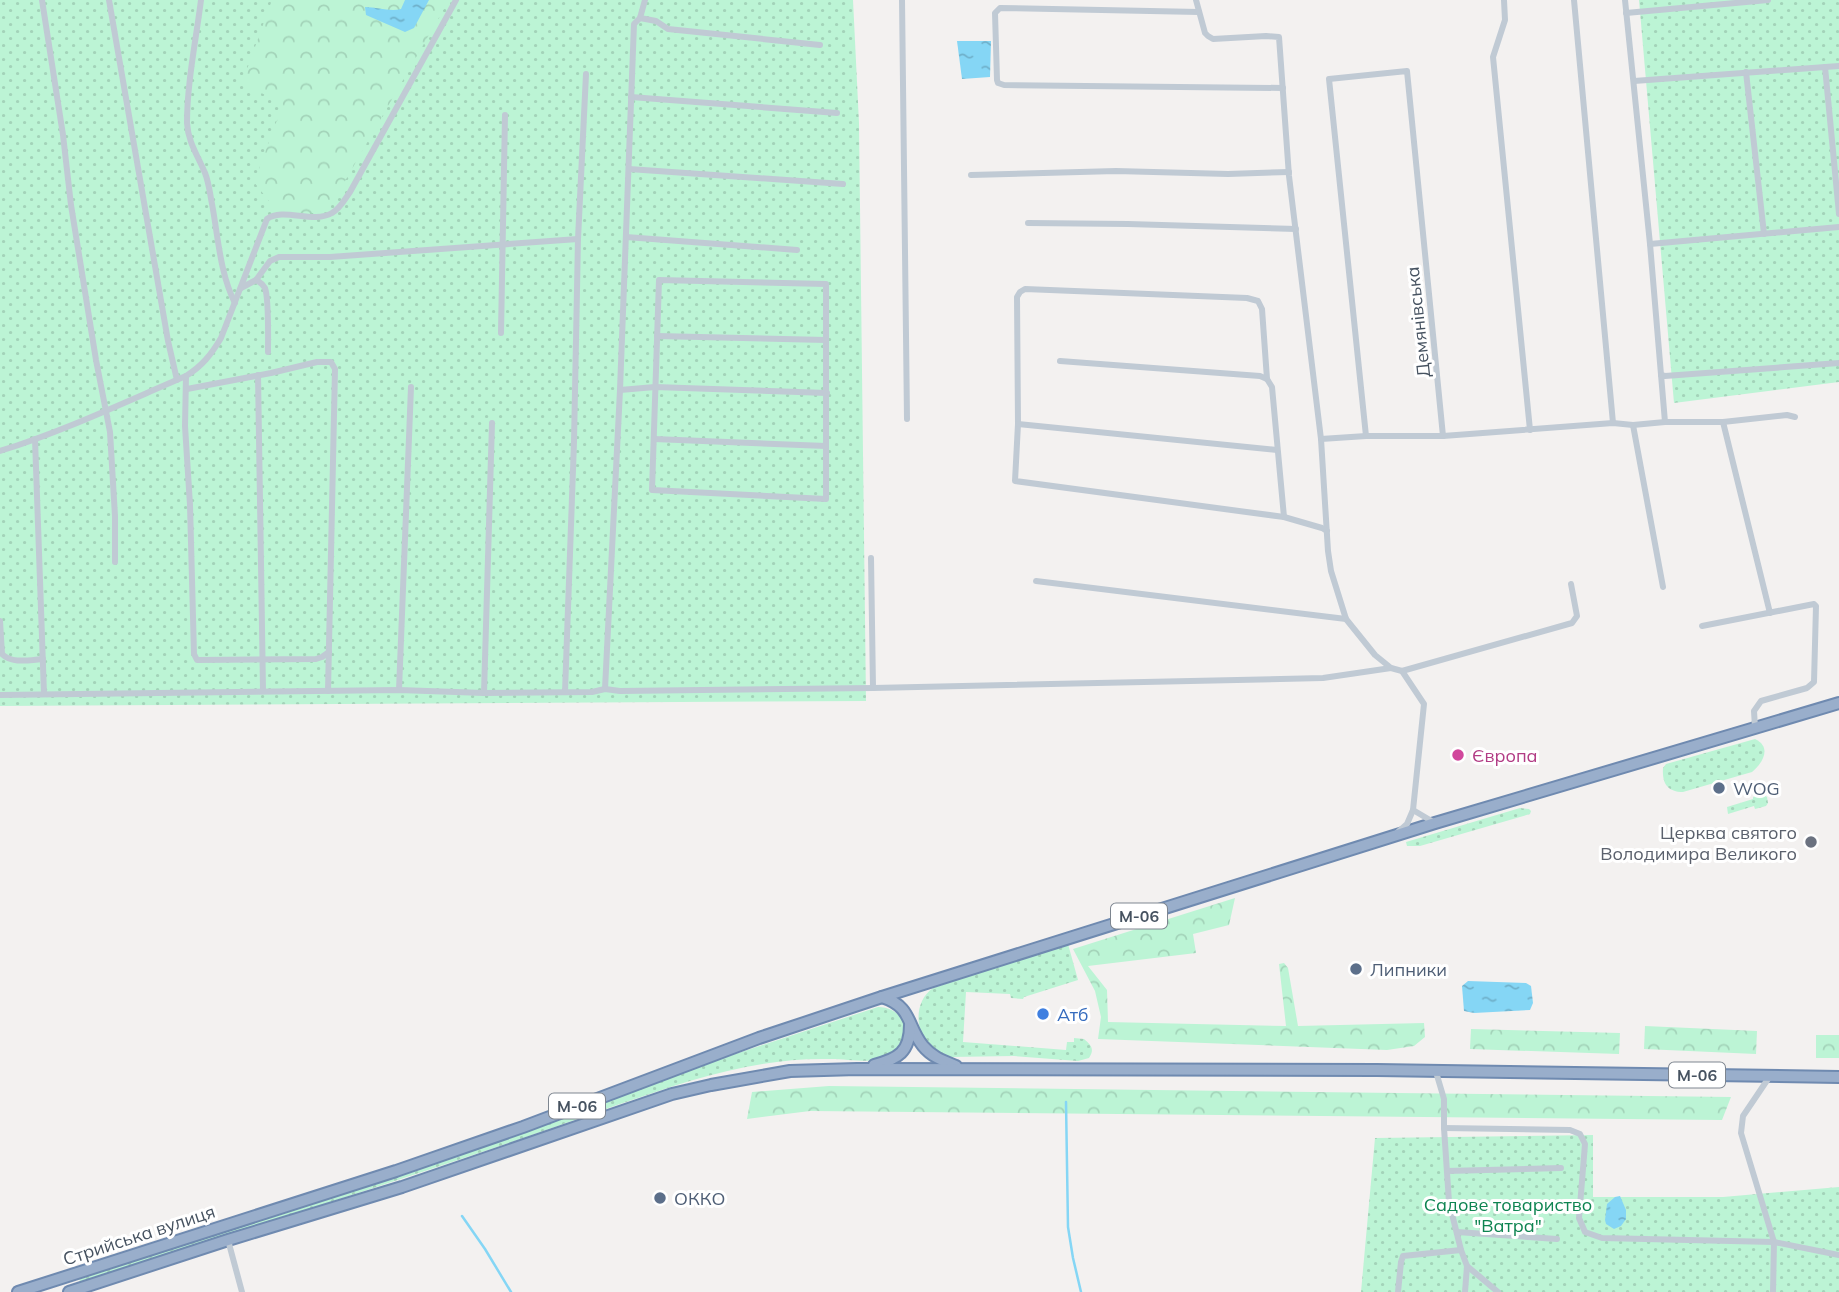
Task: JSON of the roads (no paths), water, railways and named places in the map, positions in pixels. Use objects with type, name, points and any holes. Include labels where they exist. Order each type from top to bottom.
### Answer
[{"type":"highway","name":"М-06","points":[[882,998],[1395,835],[1839,704]]},
{"type":"highway","points":[[882,998],[902,1007],[918,1040],[929,1052],[938,1059],[963,1069]]},
{"type":"highway","name":"Стрийська вулиця","points":[[18,1292],[422,1162],[748,1042],[882,998]]},
{"type":"highway","points":[[857,1069],[898,1057],[909,1043],[911,1022]]},
{"type":"highway","name":"М-06","points":[[857,1069],[1839,1077]]},
{"type":"highway","name":"Стрийська вулиця","points":[[69,1292],[402,1187],[672,1094],[711,1084],[790,1071],[857,1069]]},
{"type":"street","points":[[42,0],[71,205],[110,432],[115,562]]},
{"type":"street","points":[[109,0],[177,380]]},
{"type":"street","points":[[201,0],[187,126],[192,147],[209,185],[223,264],[235,303]]},
{"type":"street","points":[[0,451],[106,410],[197,369],[211,355],[221,338],[267,219],[275,215],[314,217],[331,214],[338,209],[456,0]]},
{"type":"street","points":[[605,689],[634,24],[640,18],[645,0]]},
{"type":"street","points":[[902,0],[907,419]]},
{"type":"street","points":[[1196,0],[1205,33],[1213,39],[1279,37],[1289,172],[1321,439],[1331,571],[1346,619],[1375,655],[1391,668]]},
{"type":"street","points":[[1504,0],[1505,20],[1493,57],[1530,430]]},
{"type":"street","points":[[1573,0],[1613,424]]},
{"type":"street","points":[[1625,0],[1665,422]]},
{"type":"street","points":[[1626,13],[1768,0]]},
{"type":"street","points":[[1199,12],[1000,8],[995,13],[997,80],[1003,85],[1283,88]]},
{"type":"street","points":[[640,18],[656,21],[668,29],[820,45]]},
{"type":"street","points":[[1634,81],[1839,66]]},
{"type":"street","points":[[1825,67],[1839,214]]},
{"type":"street","name":"Демянівська","points":[[1366,436],[1329,79],[1407,71],[1443,436]]},
{"type":"street","points":[[1746,72],[1764,234]]},
{"type":"street","points":[[565,692],[578,239],[586,74]]},
{"type":"street","points":[[631,97],[837,113]]},
{"type":"street","points":[[501,333],[505,115]]},
{"type":"street","points":[[629,169],[843,184]]},
{"type":"street","points":[[971,175],[1116,171],[1227,174],[1289,172]]},
{"type":"street","points":[[1028,223],[1296,229]]},
{"type":"street","points":[[1650,244],[1839,227]]},
{"type":"street","points":[[626,237],[797,250]]},
{"type":"street","points":[[241,288],[256,281],[270,261],[279,257],[330,257],[578,239]]},
{"type":"street","points":[[659,280],[827,284],[826,499],[652,490],[657,336],[659,280]]},
{"type":"street","points":[[256,281],[262,284],[266,297],[268,352]]},
{"type":"street","points":[[1284,517],[1272,387],[1267,379],[1262,309],[1258,302],[1247,298],[1026,289],[1020,292],[1017,296],[1018,424],[1015,481],[1284,517],[1327,531]]},
{"type":"street","points":[[657,336],[825,340]]},
{"type":"street","points":[[187,389],[325,361],[331,362],[335,369],[328,691]]},
{"type":"street","points":[[1060,361],[1260,376],[1267,379]]},
{"type":"street","points":[[1661,375],[1839,363]]},
{"type":"street","points":[[258,375],[263,690]]},
{"type":"street","points":[[186,376],[185,426],[194,654],[197,660],[316,659],[329,652]]},
{"type":"street","points":[[399,690],[411,387]]},
{"type":"street","points":[[620,390],[656,387],[827,393]]},
{"type":"street","points":[[1321,439],[1443,436],[1613,424],[1723,422],[1787,415],[1795,417]]},
{"type":"street","points":[[1723,422],[1770,613]]},
{"type":"street","points":[[484,693],[492,423]]},
{"type":"street","points":[[1018,424],[1277,450]]},
{"type":"street","points":[[1633,425],[1663,587]]},
{"type":"street","points":[[35,439],[44,694]]},
{"type":"street","points":[[654,439],[826,446]]},
{"type":"street","points":[[871,558],[873,688]]},
{"type":"street","points":[[1036,581],[1346,619]]},
{"type":"street","points":[[0,695],[263,690],[592,692],[605,689],[873,688],[1323,678],[1391,668],[1402,671],[1572,624],[1577,616],[1571,584]]},
{"type":"street","points":[[1702,626],[1814,604],[1816,606],[1814,682],[1807,688],[1761,701],[1755,711],[1755,727]]},
{"type":"street","points":[[0,621],[2,654],[6,658],[43,660]]},
{"type":"street","points":[[1395,835],[1407,824],[1413,810],[1424,704],[1402,671]]},
{"type":"street","points":[[1413,810],[1435,823]]},
{"type":"street","points":[[1436,1072],[1444,1099],[1449,1202],[1467,1266],[1465,1292]]},
{"type":"street","points":[[1770,1076],[1743,1116],[1741,1133],[1774,1242],[1773,1292]]},
{"type":"street","points":[[1444,1128],[1570,1130],[1580,1134],[1585,1144],[1579,1218],[1585,1232],[1602,1238],[1774,1242],[1839,1255]]},
{"type":"street","points":[[1447,1171],[1561,1168]]},
{"type":"street","points":[[1457,1232],[1557,1239]]},
{"type":"street","points":[[228,1240],[242,1292]]},
{"type":"street","points":[[1398,1292],[1403,1256],[1461,1250]]},
{"type":"street","points":[[1467,1266],[1498,1292]]},
{"type":"water","points":[[405,0],[429,0],[414,28],[405,32],[366,15],[365,7],[397,10],[401,9]]},
{"type":"water","points":[[957,41],[991,41],[990,77],[962,79]]},
{"type":"water","points":[[1468,981],[1526,983],[1531,986],[1533,1003],[1530,1010],[1474,1013],[1464,1011],[1462,986]]},
{"type":"water","points":[[1620,1196],[1626,1210],[1626,1219],[1621,1226],[1614,1229],[1606,1224],[1607,1204]]},
{"type":"waterway","points":[[1066,1102],[1068,1227],[1081,1292]]},
{"type":"waterway","points":[[462,1216],[511,1292]]},
{"type":"place","name":"Європа","points":[[1458,755]]},
{"type":"place","name":"WOG","points":[[1719,788]]},
{"type":"place","name":"Церква святого Володимира Великого","points":[[1811,842]]},
{"type":"place","name":"Липники","points":[[1356,969]]},
{"type":"place","name":"Атб","points":[[1043,1014]]},
{"type":"place","name":"ОККО","points":[[660,1198]]},
{"type":"park label","name":"Садове товариство \"Ватра\"","points":[[1508,1214]]}]
